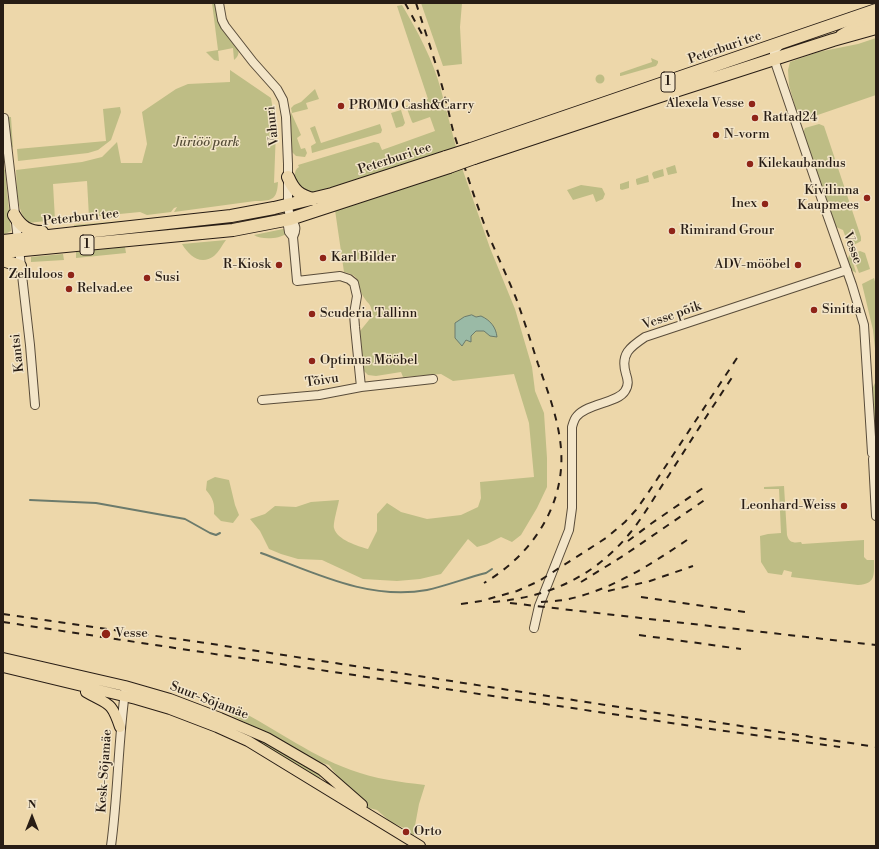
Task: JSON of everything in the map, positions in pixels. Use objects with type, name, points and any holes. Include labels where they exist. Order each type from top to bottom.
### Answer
[{"type":"highway","name":"Peterburi tee","points":[[472,154],[782,43],[873,13]]},
{"type":"highway","name":"Peterburi tee","points":[[3,252],[18,246],[74,233],[231,216],[313,199],[447,162],[833,40],[876,28]]},
{"type":"highway","name":"Peterburi tee","points":[[3,241],[18,246],[233,230],[290,219],[447,162]]},
{"type":"highway","points":[[288,177],[291,185],[299,194],[313,199]]},
{"type":"highway","points":[[14,215],[21,225],[33,232],[74,233]]},
{"type":"highway","points":[[3,260],[20,266]]},
{"type":"main road","points":[[833,40],[856,26],[873,13]]},
{"type":"main road","points":[[833,40],[855,39],[876,33]]},
{"type":"main road","name":"Suur-Sõjamäe","points":[[3,658],[125,691],[248,741],[420,846]]},
{"type":"main road","name":"Suur-Sõjamäe","points":[[3,668],[74,684],[170,699],[267,738],[322,770],[382,822]]},
{"type":"main road","points":[[74,684],[105,701],[111,706],[116,714],[120,727]]},
{"type":"main road","points":[[323,787],[329,776]]},
{"type":"street","name":"Vahuri","points":[[219,3],[222,20],[225,26],[280,95],[284,105],[286,117],[288,205],[290,219],[288,226],[289,232],[293,237],[297,280],[340,276],[349,279],[354,283],[357,296],[354,314],[361,388]]},
{"type":"street","name":"Peterburi tee","points":[[774,59],[774,51],[782,43]]},
{"type":"street","name":"Vesse","points":[[774,59],[847,270],[864,325],[876,516]]},
{"type":"street","name":"Kantsi","points":[[4,118],[30,345],[35,405]]},
{"type":"street","name":"Vesse põik","points":[[534,628],[539,606],[568,530],[572,508],[572,427],[576,417],[583,410],[620,397],[626,391],[629,381],[623,363],[626,354],[634,344],[645,337],[847,270]]},
{"type":"street","name":"Tõivu","points":[[262,400],[319,395],[432,379]]},
{"type":"street","name":"Kesk-Sõjamäe","points":[[111,846],[120,727],[125,691]]},
{"type":"green space","points":[[212,3],[215,3],[221,27],[235,43],[239,52],[238,56],[234,60],[233,48],[218,51],[219,61],[214,60],[206,52],[218,50]]},
{"type":"green space","points":[[421,3],[462,3],[460,27],[462,64],[443,66]]},
{"type":"green space","points":[[402,5],[434,68],[456,147],[317,192],[308,193],[296,183],[295,174],[299,167],[298,165],[374,142],[379,143],[382,150],[435,131],[430,117],[413,123],[406,106],[428,99],[397,6]]},
{"type":"green space","points":[[876,38],[876,95],[806,119],[798,117],[789,85],[788,70],[790,62],[818,52],[858,44]]},
{"type":"green space","points":[[651,58],[658,61],[656,66],[620,76],[620,73],[652,62]]},
{"type":"green space","name":"Jüriöö park","points":[[230,70],[271,98],[276,130],[274,183],[278,182],[275,196],[266,201],[255,201],[174,212],[177,207],[171,212],[147,215],[140,212],[89,217],[87,181],[53,184],[55,220],[28,223],[24,218],[19,205],[16,170],[82,162],[102,157],[117,142],[121,163],[142,163],[147,144],[142,112],[176,89],[188,84],[230,82]]},
{"type":"green space","points":[[600,74],[605,79],[600,84],[595,79]]},
{"type":"green space","points":[[315,89],[319,99],[306,103],[308,109],[292,113],[291,108],[301,102]]},
{"type":"green space","points":[[120,107],[121,112],[111,140],[98,150],[88,153],[18,161],[17,149],[106,141],[103,109]]},
{"type":"green space","points":[[401,110],[405,123],[403,126],[396,128],[391,113]]},
{"type":"green space","points":[[291,112],[301,135],[297,138],[301,149],[305,148],[307,153],[305,157],[296,156],[290,147]]},
{"type":"green space","points":[[6,117],[11,117],[13,148],[10,144]]},
{"type":"green space","points":[[380,124],[382,130],[381,133],[312,153],[311,146],[316,143],[310,128],[315,126],[321,143]]},
{"type":"green space","points":[[819,124],[824,126],[861,237],[861,241],[849,246],[843,230],[836,227],[803,133],[805,128]]},
{"type":"green space","points":[[675,165],[677,173],[668,175],[666,168]]},
{"type":"green space","points":[[462,168],[490,248],[515,309],[532,367],[535,391],[544,413],[547,487],[537,508],[521,535],[512,542],[501,537],[477,547],[468,539],[441,574],[420,579],[397,581],[363,579],[322,560],[298,559],[269,549],[260,531],[250,519],[265,514],[275,506],[296,507],[311,502],[339,500],[334,526],[336,532],[348,542],[368,549],[377,531],[377,514],[387,503],[401,512],[427,519],[461,515],[478,507],[481,498],[480,482],[534,477],[529,423],[514,374],[453,381],[441,374],[403,377],[401,372],[376,376],[368,375],[364,371],[360,331],[373,315],[370,305],[361,292],[357,278],[344,272],[335,210]]},
{"type":"green space","points":[[3,169],[5,170],[11,231],[3,235]]},
{"type":"green space","points":[[663,169],[664,176],[654,179],[652,174],[653,172]]},
{"type":"green space","points":[[648,175],[649,182],[637,185],[636,179]]},
{"type":"green space","points":[[629,181],[629,188],[622,190],[620,189],[620,184]]},
{"type":"green space","points":[[581,185],[602,188],[605,194],[603,199],[596,202],[593,194],[573,200],[567,190]]},
{"type":"green space","points":[[123,221],[75,229],[74,225]]},
{"type":"green space","points":[[283,229],[286,230],[286,234],[279,237],[261,238],[254,235]]},
{"type":"green space","points":[[226,240],[214,256],[204,260],[200,260],[192,256],[182,244]]},
{"type":"green space","points":[[125,247],[126,253],[76,258],[76,252]]},
{"type":"green space","points":[[860,251],[865,253],[870,269],[859,273],[852,254]]},
{"type":"green space","points":[[63,254],[64,260],[31,262],[31,257]]},
{"type":"green space","points":[[850,254],[856,273],[850,269],[847,260]]},
{"type":"green space","points":[[874,278],[876,285],[876,358],[873,330],[862,284]]},
{"type":"green space","points":[[876,383],[876,453],[871,391]]},
{"type":"green space","points":[[215,477],[229,480],[239,515],[233,523],[221,521],[214,514],[213,501],[206,490],[207,481]]},
{"type":"green space","points":[[784,486],[787,535],[789,540],[801,542],[802,544],[864,540],[864,557],[867,560],[874,560],[874,574],[871,581],[858,585],[791,577],[792,572],[784,570],[782,575],[768,573],[761,562],[760,536],[781,533],[779,489],[764,489],[764,487]]},
{"type":"green space","points":[[227,704],[258,720],[319,756],[351,770],[378,778],[425,785],[419,804],[414,831],[416,834],[412,835],[406,829],[395,824],[394,825],[377,810],[369,808],[365,805],[341,781],[329,765],[316,761],[231,715],[227,709]]},
{"type":"green space","points":[[226,725],[265,741],[321,775],[320,778],[318,779]]},
{"type":"shaded area","points":[[472,315],[476,317],[481,316],[490,322],[494,327],[497,337],[490,336],[484,331],[476,331],[471,336],[471,342],[466,340],[462,346],[455,338],[455,323],[464,317]]},
{"type":"waterway","points":[[30,500],[96,503],[185,519],[210,533],[216,535],[220,533]]},
{"type":"waterway","points":[[261,553],[342,583],[384,592],[427,590],[486,573],[492,569]]},
{"type":"railway","points":[[405,3],[422,34]]},
{"type":"railway","points":[[416,3],[467,176],[488,234],[519,306],[551,402],[560,442],[561,469],[558,487],[546,520],[536,535],[513,562],[484,583]]},
{"type":"railway","points":[[461,604],[481,601],[517,591],[539,581],[606,538],[625,522],[648,493],[737,358]]},
{"type":"railway","points":[[493,602],[533,595],[551,590],[586,573],[616,548],[630,533],[640,519],[733,376]]},
{"type":"railway","points":[[628,541],[703,488]]},
{"type":"railway","points":[[581,582],[623,556],[709,497]]},
{"type":"railway","points":[[541,602],[559,601],[585,595],[616,583],[645,567],[687,540]]},
{"type":"railway","points":[[608,591],[650,581],[693,566]]},
{"type":"railway","points":[[641,597],[745,612]]},
{"type":"railway","points":[[510,603],[876,645]]},
{"type":"railway","points":[[3,614],[219,645],[876,747]]},
{"type":"railway","points":[[3,622],[711,729],[840,747]]},
{"type":"railway","points":[[639,635],[741,649]]},
{"type":"place","name":"Alexela Vesse","points":[[752,104]]},
{"type":"place","name":"PROMO Cash&Carry","points":[[341,106]]},
{"type":"place","name":"Rattad24","points":[[755,118]]},
{"type":"place","name":"N-vorm","points":[[716,135]]},
{"type":"place","name":"Kilekaubandus","points":[[750,164]]},
{"type":"place","name":"Kivilinna Kaupmees","points":[[867,198]]},
{"type":"place","name":"Inex","points":[[765,204]]},
{"type":"place","name":"Rimirand Grour","points":[[672,231]]},
{"type":"place","name":"Karl Bilder","points":[[323,258]]},
{"type":"place","name":"R-Kiosk","points":[[279,265]]},
{"type":"place","name":"ADV-mööbel","points":[[798,265]]},
{"type":"place","name":"Zelluloos","points":[[71,275]]},
{"type":"place","name":"Susi","points":[[147,278]]},
{"type":"place","name":"Relvad.ee","points":[[69,289]]},
{"type":"place","name":"Sinitta","points":[[814,310]]},
{"type":"place","name":"Scuderia Tallinn","points":[[312,314]]},
{"type":"place","name":"Optimus Mööbel","points":[[312,361]]},
{"type":"place","name":"Leonhard-Weiss","points":[[844,506]]},
{"type":"place","name":"Vesse","points":[[106,634]]},
{"type":"place","name":"Orto","points":[[406,832]]}]
